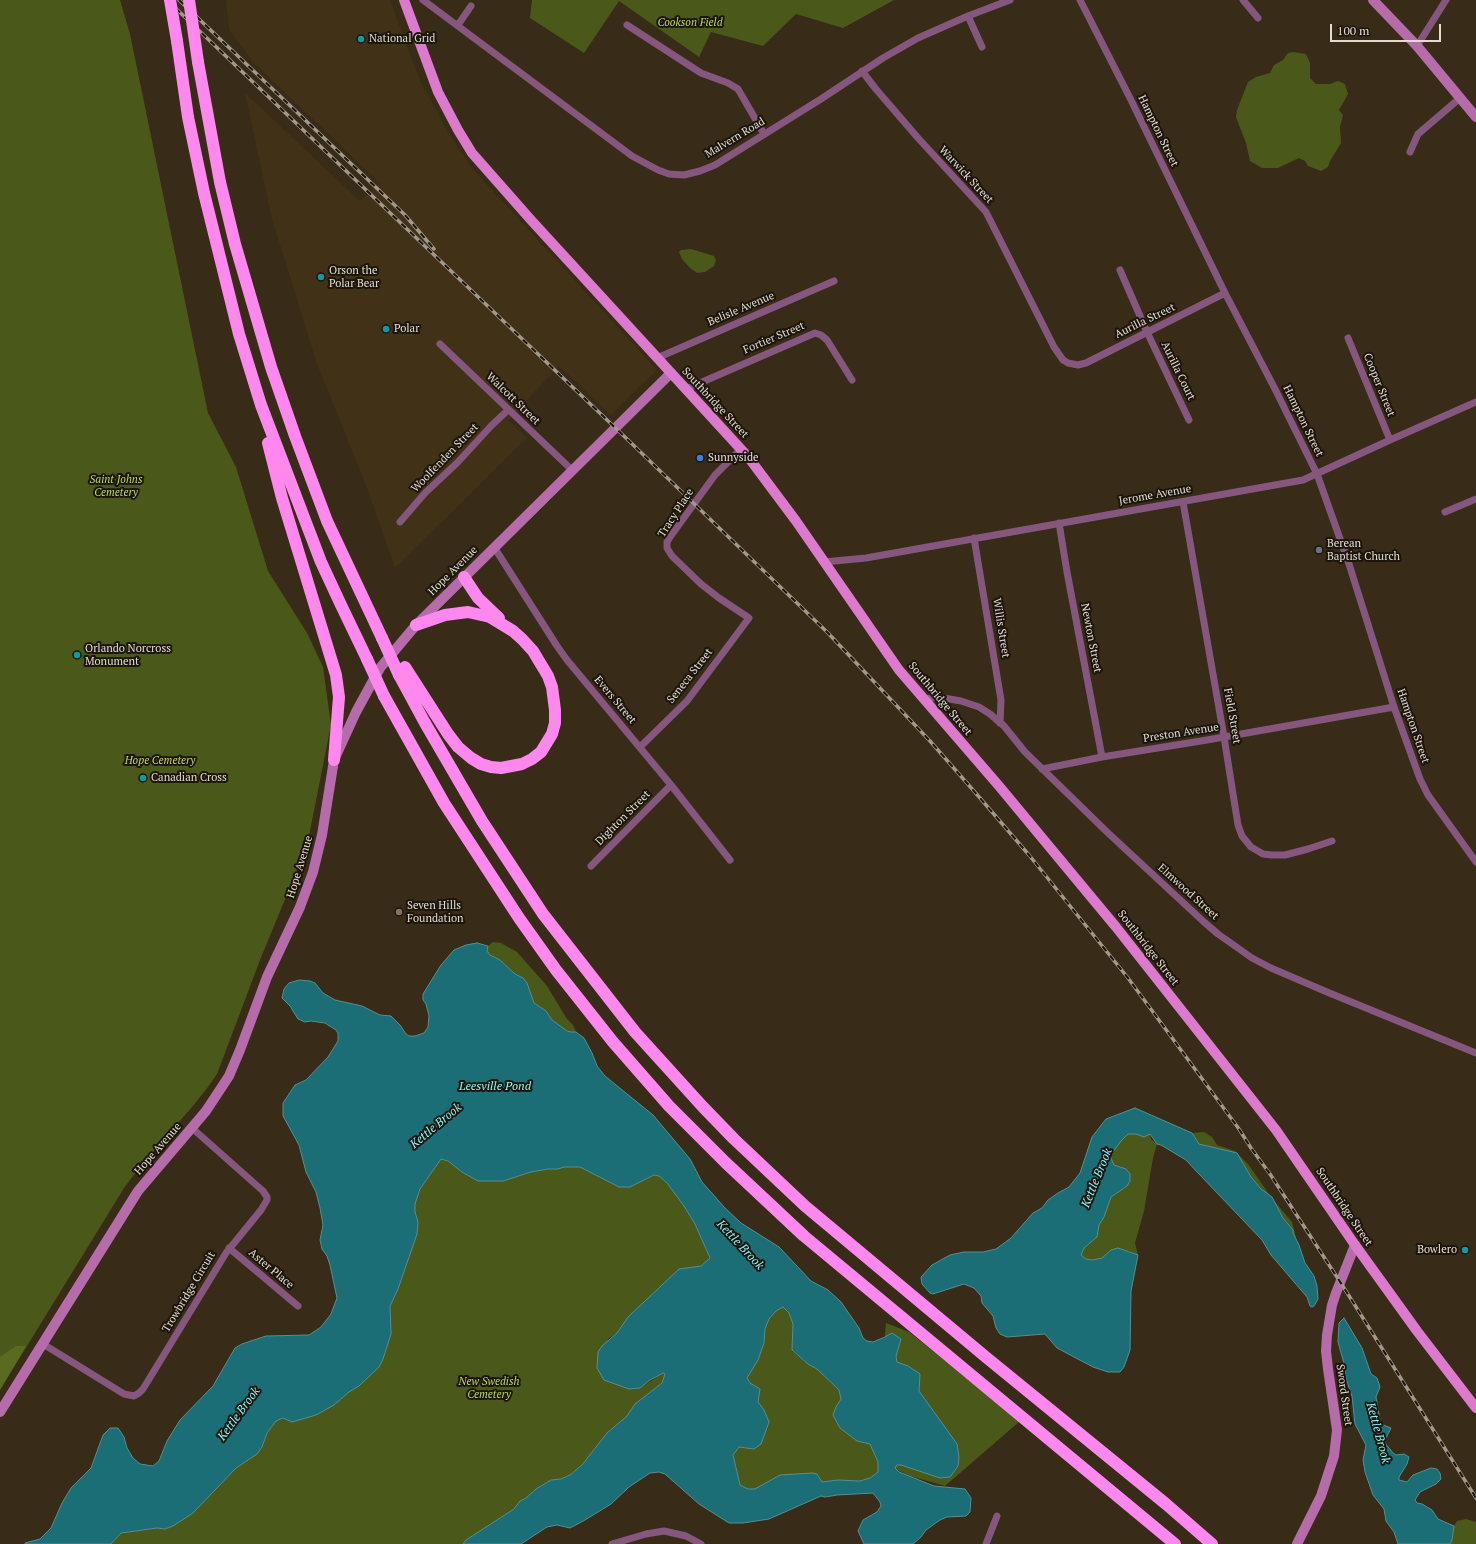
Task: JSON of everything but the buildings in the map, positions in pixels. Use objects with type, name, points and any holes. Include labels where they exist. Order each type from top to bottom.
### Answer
[{"type":"highway","points":[[170,0],[188,117],[204,193],[239,334],[253,404],[267,439],[282,498],[336,675],[339,697],[334,760]]},
{"type":"highway","points":[[189,0],[198,62],[220,182],[235,244],[271,367],[327,521],[376,624],[402,671],[425,723],[482,821],[543,914],[632,1028],[698,1102],[739,1143],[806,1206],[987,1358],[1172,1509],[1212,1544]]},
{"type":"highway","points":[[239,334],[261,405],[321,562],[384,696],[444,803],[519,918],[556,970],[613,1042],[673,1110],[726,1163],[804,1236],[1175,1544]]},
{"type":"highway","points":[[402,671],[458,747],[470,758],[481,764],[501,768],[522,764],[537,755],[546,744],[552,734],[555,723],[555,710],[552,687],[541,663],[522,638],[478,598],[464,577]]},
{"type":"highway","points":[[416,625],[445,615],[468,612],[490,617],[513,631]]},
{"type":"main road","name":"Southbridge Street","points":[[404,0],[438,92],[472,153],[526,215],[741,449],[772,488],[899,670],[1059,857],[1201,1033],[1276,1130],[1355,1245],[1417,1331],[1476,1408]]},
{"type":"main road","points":[[1373,0],[1417,46],[1476,117]]},
{"type":"main road","name":"Hope Avenue","points":[[0,1412],[138,1191],[206,1111],[229,1076],[267,977],[307,890],[322,835],[334,760],[356,712],[377,674],[392,653],[416,625],[671,373]]},
{"type":"main road","name":"Sword Street","points":[[1297,1544],[1321,1496],[1334,1456],[1337,1430],[1326,1351],[1327,1335],[1336,1293],[1355,1245]]},
{"type":"street","name":"Malvern Road","points":[[423,0],[632,156],[658,170],[669,174],[684,175],[715,165],[862,71],[918,38],[968,16],[1010,0]]},
{"type":"street","name":"Hampton Street","points":[[1080,0],[1130,98],[1225,293],[1317,474],[1349,564],[1394,707],[1420,779],[1428,796],[1476,862]]},
{"type":"street","points":[[1243,0],[1258,18]]},
{"type":"street","points":[[1417,46],[1446,0]]},
{"type":"street","points":[[458,25],[471,6]]},
{"type":"street","points":[[968,16],[982,47]]},
{"type":"street","points":[[627,25],[701,73],[728,83],[738,89],[764,134]]},
{"type":"street","name":"Warwick Street","points":[[862,71],[918,138],[986,212],[1054,347],[1063,360],[1073,365]]},
{"type":"street","points":[[1410,152],[1418,134],[1460,98]]},
{"type":"street","name":"Aurilla Court","points":[[1120,270],[1147,332],[1189,420]]},
{"type":"street","name":"Belisle Avenue","points":[[657,358],[834,281]]},
{"type":"street","name":"Aurilla Street","points":[[1073,365],[1086,363],[1225,293]]},
{"type":"street","name":"Fortier Street","points":[[686,388],[815,332],[827,340],[852,380]]},
{"type":"street","name":"Cooper Street","points":[[1348,338],[1390,440]]},
{"type":"street","name":"Walcott Street","points":[[440,344],[572,470]]},
{"type":"street","name":"Jerome Avenue","points":[[824,562],[866,558],[1297,482],[1476,402]]},
{"type":"street","name":"Woolfenden Street","points":[[400,522],[425,493],[457,463],[508,410]]},
{"type":"street","name":"Tracy Place","points":[[741,449],[715,475],[667,542],[667,548],[672,556],[701,584],[745,615]]},
{"type":"street","points":[[1445,512],[1476,499]]},
{"type":"street","name":"Field Street","points":[[1183,502],[1238,825],[1242,836],[1251,847],[1264,854],[1272,855],[1285,855],[1332,841]]},
{"type":"street","name":"Newton Street","points":[[1059,523],[1102,757]]},
{"type":"street","name":"Willis Street","points":[[974,538],[1001,700],[1000,723]]},
{"type":"street","name":"Evers Street","points":[[494,547],[557,646],[671,785],[730,860]]},
{"type":"street","name":"Seneca Street","points":[[640,748],[687,701],[749,618],[745,615]]},
{"type":"street","name":"Elmwood Street","points":[[924,699],[938,697],[961,701],[979,707],[990,714],[1000,723],[1025,752],[1107,832],[1204,922],[1252,958],[1270,968],[1476,1053]]},
{"type":"street","name":"Preston Avenue","points":[[1042,769],[1102,757],[1394,707]]},
{"type":"street","name":"Dighton Street","points":[[591,866],[671,785]]},
{"type":"street","name":"Trowbridge Circuit","points":[[43,1344],[124,1394],[134,1396],[140,1394],[229,1248],[264,1207],[267,1197],[263,1191],[192,1128]]},
{"type":"street","name":"Aster Place","points":[[229,1248],[298,1306]]},
{"type":"street","points":[[986,1544],[997,1516]]},
{"type":"street","points":[[612,1544],[646,1534],[664,1531],[686,1536],[701,1544]]},
{"type":"shaded area","points":[[226,0],[390,0],[419,78],[447,131],[471,167],[657,370],[611,415],[559,366],[508,420],[527,438],[395,568],[367,488],[317,364],[272,219],[245,93],[360,201],[380,183],[255,64],[229,30]]},
{"type":"green space","name":"Hope Cemetery","points":[[0,0],[120,0],[130,34],[208,413],[236,467],[268,571],[307,633],[323,667],[331,725],[307,846],[260,960],[217,1074],[192,1107],[139,1168],[124,1188],[0,1390]]},
{"type":"green space","name":"Cookson Field","points":[[532,0],[894,0],[843,28],[796,14],[763,46],[711,32],[699,57],[619,1],[584,53],[530,18]]},
{"type":"green space","points":[[1293,52],[1306,54],[1310,63],[1310,78],[1316,84],[1330,84],[1338,81],[1345,84],[1348,94],[1339,110],[1343,115],[1340,127],[1341,143],[1328,167],[1321,171],[1308,166],[1305,161],[1299,158],[1278,168],[1262,168],[1250,161],[1246,143],[1236,117],[1237,110],[1248,82],[1256,77],[1270,73],[1274,65],[1283,60],[1288,53]]},
{"type":"green space","points":[[691,249],[714,256],[716,260],[714,266],[705,272],[697,273],[690,268],[682,259],[679,252],[681,250]]},
{"type":"green space","points":[[493,942],[501,943],[517,952],[547,986],[576,1032],[571,1032],[564,1029],[552,1020],[546,1011],[534,1003],[523,978],[515,974],[500,960],[490,955],[487,951],[488,946]]},
{"type":"green space","points":[[1130,1128],[1150,1134],[1151,1139],[1157,1144],[1153,1158],[1144,1211],[1135,1243],[1138,1255],[1125,1250],[1111,1250],[1102,1258],[1092,1260],[1086,1259],[1081,1255],[1084,1248],[1097,1237],[1099,1225],[1104,1217],[1111,1197],[1127,1186],[1122,1167],[1113,1165],[1107,1155]]},
{"type":"green space","points":[[1204,1132],[1212,1137],[1217,1145],[1235,1151],[1248,1164],[1271,1197],[1292,1222],[1296,1237],[1293,1236],[1198,1144],[1192,1133]]},
{"type":"green space","name":"New Swedish Cemetery","points":[[441,1159],[448,1161],[462,1172],[503,1181],[531,1172],[558,1169],[563,1167],[580,1167],[619,1187],[645,1180],[654,1175],[659,1176],[667,1183],[695,1224],[710,1259],[628,1317],[617,1333],[608,1339],[640,1388],[663,1373],[665,1374],[662,1383],[635,1404],[627,1416],[607,1433],[582,1465],[570,1475],[561,1479],[551,1480],[536,1489],[520,1501],[514,1509],[466,1540],[463,1544],[111,1544],[121,1533],[157,1528],[165,1529],[193,1513],[236,1468],[257,1453],[262,1447],[267,1433],[276,1421],[282,1418],[334,1405],[349,1392],[359,1386],[391,1334],[390,1306],[398,1289],[417,1234],[418,1222],[415,1212],[415,1204],[420,1189]]},
{"type":"green space","points":[[783,1307],[789,1313],[793,1324],[792,1351],[808,1364],[817,1369],[839,1390],[841,1399],[836,1407],[857,1441],[870,1444],[878,1462],[878,1472],[870,1478],[860,1481],[838,1480],[822,1482],[817,1474],[780,1475],[755,1489],[748,1489],[740,1485],[733,1455],[739,1447],[754,1449],[764,1410],[758,1403],[760,1389],[750,1383],[747,1378],[758,1360],[764,1343],[765,1329],[769,1319],[776,1311]]},
{"type":"green space","points":[[886,1323],[909,1332],[1020,1421],[945,1486],[910,1476],[889,1466],[883,1357]]},
{"type":"green space","points":[[16,1346],[26,1346],[0,1390],[0,1357]]},
{"type":"green space","points":[[1466,1519],[1476,1522],[1476,1544],[1450,1544],[1454,1526],[1457,1521]]},
{"type":"water","name":"Leesville Pond","points":[[477,943],[488,946],[487,951],[490,955],[500,960],[515,974],[523,978],[527,983],[534,1003],[546,1011],[552,1020],[567,1031],[576,1032],[584,1038],[597,1066],[605,1076],[653,1115],[690,1159],[702,1182],[725,1208],[741,1223],[779,1247],[811,1281],[828,1290],[841,1302],[859,1328],[863,1338],[867,1341],[873,1342],[892,1333],[901,1339],[896,1356],[897,1362],[908,1366],[920,1374],[919,1391],[957,1444],[959,1457],[958,1466],[950,1477],[940,1478],[901,1465],[897,1465],[895,1468],[899,1472],[934,1486],[965,1489],[971,1498],[970,1512],[966,1516],[947,1517],[940,1520],[926,1530],[913,1544],[864,1544],[858,1531],[863,1520],[877,1512],[881,1506],[880,1502],[873,1493],[825,1497],[821,1496],[769,1519],[743,1523],[729,1523],[699,1504],[665,1474],[659,1472],[650,1473],[629,1487],[611,1504],[570,1528],[557,1525],[547,1527],[521,1544],[463,1544],[466,1540],[514,1509],[520,1501],[536,1489],[551,1480],[561,1479],[570,1475],[582,1465],[607,1433],[627,1416],[635,1404],[662,1383],[665,1374],[663,1373],[650,1380],[640,1388],[629,1389],[604,1380],[597,1368],[598,1352],[602,1346],[617,1333],[628,1317],[679,1269],[701,1266],[710,1258],[695,1224],[684,1206],[667,1183],[659,1176],[654,1175],[630,1187],[619,1187],[580,1167],[564,1167],[531,1172],[503,1181],[478,1181],[462,1172],[448,1161],[441,1159],[420,1189],[415,1204],[415,1212],[418,1222],[417,1234],[398,1289],[390,1306],[391,1334],[383,1359],[379,1367],[359,1386],[349,1392],[334,1405],[316,1415],[292,1422],[283,1418],[276,1421],[267,1433],[262,1447],[257,1454],[236,1468],[193,1513],[173,1526],[165,1529],[157,1528],[121,1533],[111,1544],[25,1544],[40,1539],[51,1528],[62,1503],[71,1488],[91,1468],[103,1435],[110,1428],[118,1428],[124,1437],[127,1448],[133,1458],[140,1464],[153,1466],[159,1461],[167,1441],[180,1420],[213,1386],[235,1348],[242,1344],[266,1336],[309,1335],[321,1327],[331,1314],[337,1298],[330,1265],[327,1256],[322,1249],[320,1240],[323,1225],[320,1208],[316,1192],[306,1172],[299,1145],[283,1116],[283,1103],[295,1085],[306,1080],[328,1057],[338,1041],[338,1033],[325,1023],[311,1021],[305,1022],[298,1019],[290,1006],[282,998],[284,989],[289,983],[299,980],[310,981],[315,983],[323,993],[335,1000],[362,1006],[380,1015],[391,1016],[406,1034],[409,1036],[415,1036],[424,1033],[428,1027],[429,1016],[426,1004],[423,1000],[423,994],[441,965],[454,950],[466,945]],"holes":[[[783,1307],[789,1313],[793,1324],[792,1350],[808,1364],[817,1369],[839,1390],[841,1399],[833,1415],[840,1428],[857,1441],[870,1444],[878,1462],[878,1472],[870,1478],[860,1481],[838,1480],[822,1482],[817,1474],[813,1473],[780,1475],[755,1489],[748,1489],[740,1485],[733,1455],[739,1447],[754,1449],[761,1444],[769,1422],[764,1410],[758,1402],[760,1389],[750,1383],[747,1378],[758,1360],[764,1343],[765,1329],[769,1319],[776,1311]]]},
{"type":"water","name":"Kettle Brook","points":[[1135,1108],[1192,1133],[1199,1144],[1237,1153],[1251,1177],[1261,1189],[1272,1197],[1283,1218],[1293,1230],[1305,1263],[1314,1276],[1317,1286],[1318,1299],[1314,1306],[1310,1306],[1307,1297],[1271,1255],[1262,1240],[1186,1160],[1157,1144],[1150,1134],[1144,1137],[1136,1134],[1128,1134],[1110,1156],[1114,1165],[1126,1169],[1130,1174],[1130,1181],[1127,1186],[1111,1197],[1104,1217],[1099,1225],[1097,1237],[1084,1248],[1081,1255],[1086,1259],[1092,1260],[1102,1258],[1111,1250],[1118,1248],[1138,1255],[1131,1291],[1130,1350],[1124,1367],[1120,1372],[1108,1372],[1093,1367],[1057,1348],[1045,1334],[1007,1337],[1000,1334],[996,1328],[993,1316],[982,1303],[981,1296],[974,1288],[964,1284],[933,1294],[930,1293],[922,1284],[921,1277],[932,1265],[950,1255],[964,1252],[983,1252],[996,1249],[1011,1238],[1033,1213],[1042,1208],[1048,1200],[1069,1187],[1080,1173],[1092,1137],[1106,1119]]},
{"type":"water","name":"Kettle Brook","points":[[1344,1318],[1362,1348],[1371,1374],[1377,1378],[1380,1387],[1376,1397],[1381,1424],[1391,1428],[1385,1443],[1396,1455],[1404,1454],[1409,1457],[1399,1480],[1407,1482],[1413,1475],[1431,1468],[1437,1469],[1440,1473],[1441,1479],[1436,1484],[1420,1492],[1415,1500],[1417,1503],[1422,1504],[1432,1510],[1438,1519],[1454,1526],[1450,1544],[1398,1544],[1394,1532],[1386,1521],[1384,1509],[1373,1495],[1365,1472],[1363,1460],[1366,1445],[1355,1424],[1352,1396],[1346,1379],[1345,1367],[1338,1342],[1339,1323]]},
{"type":"railway","points":[[167,0],[827,632],[930,741],[980,798],[1029,855],[1128,978],[1239,1129],[1346,1291],[1476,1498]]},
{"type":"railway","points":[[179,0],[405,215],[434,249]]},
{"type":"place","name":"National Grid","points":[[361,39]]},
{"type":"place","name":"Orson the Polar Bear","points":[[321,277]]},
{"type":"place","name":"Polar","points":[[386,329]]},
{"type":"place","name":"Sunnyside","points":[[700,458]]},
{"type":"place","name":"Berean Baptist Church","points":[[1319,550]]},
{"type":"place","name":"Orlando Norcross Monument","points":[[77,655]]},
{"type":"place","name":"Canadian Cross","points":[[143,778]]},
{"type":"place","name":"Seven Hills Foundation","points":[[399,912]]},
{"type":"place","name":"Bowlero","points":[[1465,1250]]},
{"type":"park label","name":"Saint Johns Cemetery","points":[[116,486]]}]
